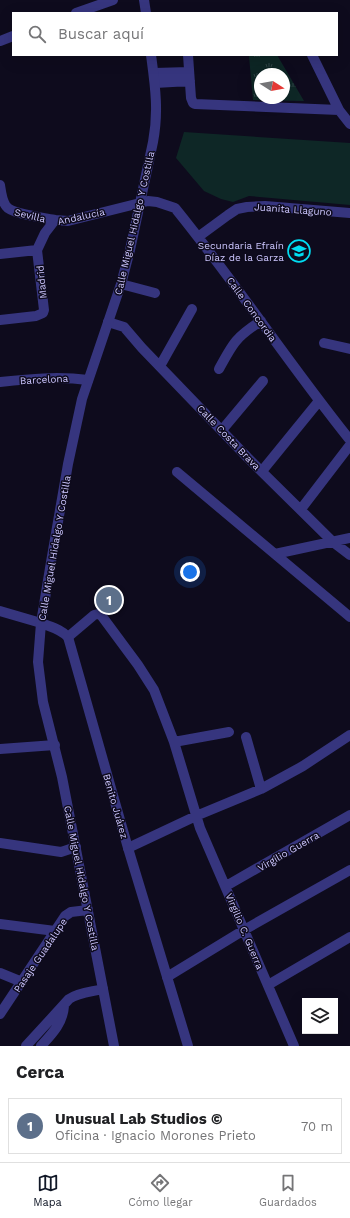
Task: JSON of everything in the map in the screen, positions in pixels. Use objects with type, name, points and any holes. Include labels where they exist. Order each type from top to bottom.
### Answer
[{"type":"street","points":[[79,12],[113,0]]},
{"type":"street","points":[[144,0],[146,12]]},
{"type":"street","points":[[0,41],[12,36]]},
{"type":"street","name":"Calle Miguel Hidalgo Y Costilla","points":[[114,1046],[62,776],[43,702],[38,662],[41,623],[68,464],[82,399],[121,284],[157,124],[157,105],[151,56]]},
{"type":"street","points":[[188,56],[191,98],[195,104],[339,110]]},
{"type":"street","points":[[312,56],[339,110],[350,124]]},
{"type":"street","points":[[154,78],[189,76]]},
{"type":"street","name":"Sevilla","points":[[0,185],[4,203],[7,208],[16,212],[55,220]]},
{"type":"street","name":"Andalucía","points":[[37,250],[45,233],[55,220],[68,220],[140,202]]},
{"type":"street","name":"Calle Concordia","points":[[140,202],[157,202],[175,208],[261,321],[319,401],[350,440]]},
{"type":"street","name":"Juanita Llaguno","points":[[198,237],[228,214],[237,209],[247,207],[265,206],[350,213]]},
{"type":"street","points":[[0,254],[37,250]]},
{"type":"street","name":"Madrid","points":[[0,320],[36,316],[43,313],[44,310],[37,250]]},
{"type":"street","points":[[121,284],[155,293]]},
{"type":"street","points":[[160,366],[192,309]]},
{"type":"street","points":[[219,369],[232,344],[238,337],[261,321]]},
{"type":"street","name":"Calle Costa Brava","points":[[108,322],[124,327],[262,471],[333,542],[350,555]]},
{"type":"street","points":[[324,343],[350,349]]},
{"type":"street","name":"Barcelona","points":[[0,382],[53,377],[88,380]]},
{"type":"street","points":[[222,430],[263,381]]},
{"type":"street","points":[[262,471],[319,401]]},
{"type":"street","points":[[301,509],[350,445]]},
{"type":"street","points":[[177,472],[350,617]]},
{"type":"street","points":[[275,554],[350,538]]},
{"type":"street","points":[[0,611],[59,629],[68,637]]},
{"type":"street","name":"Virgilio C. Guerra","points":[[68,637],[91,617],[98,614],[102,617],[138,665],[154,690],[174,742],[200,828],[294,1046]]},
{"type":"street","name":"Benito Juárez","points":[[68,637],[128,848],[188,1046]]},
{"type":"street","points":[[174,742],[229,732]]},
{"type":"street","points":[[128,848],[196,816],[261,789],[303,766],[350,735]]},
{"type":"street","points":[[246,737],[261,789]]},
{"type":"street","points":[[0,748],[55,745]]},
{"type":"street","name":"Virgilio Guerra","points":[[226,886],[350,815]]},
{"type":"street","points":[[0,843],[61,852],[76,848]]},
{"type":"street","points":[[167,977],[244,930],[350,870]]},
{"type":"street","name":"Pasaje Guadalupe","points":[[0,1014],[68,913],[88,910]]},
{"type":"street","points":[[0,924],[55,932]]},
{"type":"street","points":[[268,985],[350,937]]},
{"type":"street","points":[[0,973],[22,982]]},
{"type":"street","points":[[26,1046],[66,1002],[74,996],[103,989]]},
{"type":"street","points":[[36,1035],[42,1044],[51,1035],[62,1019],[66,1002]]},
{"type":"green space","points":[[249,56],[278,56],[285,68],[254,68],[254,100]]},
{"type":"green space","points":[[290,77],[304,101],[290,101]]},
{"type":"green space","points":[[184,132],[350,143],[350,205],[249,196],[233,202],[221,199],[204,191],[176,158]]},
{"type":"place","name":"Secundaria Efraín Díaz de la Garza","points":[[299,251]]},
{"type":"place","name":"Unusual Lab Studios ©","points":[[109,600]]}]
